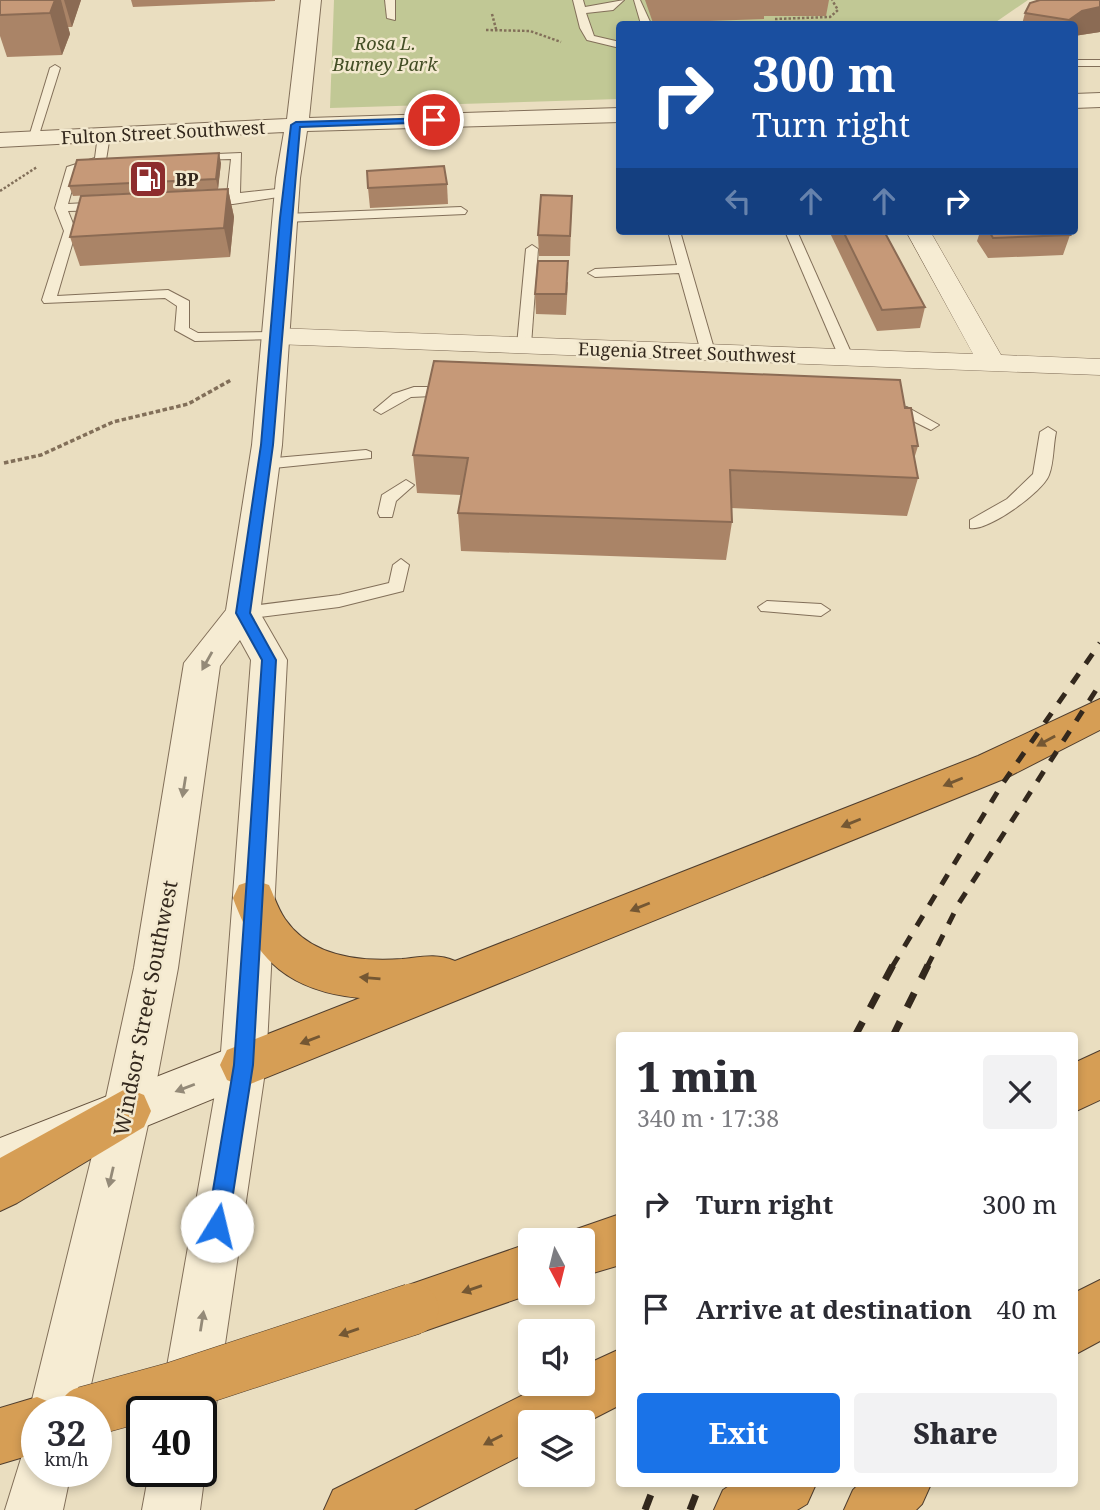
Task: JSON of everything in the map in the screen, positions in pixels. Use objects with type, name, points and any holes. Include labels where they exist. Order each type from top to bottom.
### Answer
[{"type":"highway","points":[[243,1065],[992,767],[1100,713]]},
{"type":"highway","points":[[254,898],[273,938],[293,956],[318,969],[347,976],[405,979],[509,958]]},
{"type":"highway","points":[[1078,1071],[1100,1063]]},
{"type":"highway","points":[[1078,1087],[1100,1073]]},
{"type":"highway","points":[[0,1186],[127,1111]]},
{"type":"highway","points":[[595,1247],[616,1240]]},
{"type":"highway","points":[[112,1405],[176,1387],[518,1273]]},
{"type":"highway","points":[[1078,1297],[1100,1283]]},
{"type":"highway","points":[[1078,1325],[1100,1306]]},
{"type":"highway","points":[[376,1499],[616,1378]]},
{"type":"highway","points":[[0,1436],[21,1430]]},
{"type":"highway","points":[[743,1510],[782,1487]]},
{"type":"highway","points":[[873,1510],[899,1487]]},
{"type":"street","points":[[190,1396],[243,1065],[269,660],[243,613],[264,464],[286,205],[302,94],[311,0]]},
{"type":"street","points":[[1078,101],[1100,100]]},
{"type":"street","name":"Fulton Street Southwest","points":[[0,140],[296,125],[616,115]]},
{"type":"street","points":[[920,235],[982,341],[990,363]]},
{"type":"street","name":"Eugenia Street Southwest","points":[[274,336],[1100,366]]},
{"type":"street","name":"Windsor Street Southwest","points":[[61,1396],[127,1111],[156,968],[202,663],[243,613]]},
{"type":"street","points":[[0,1162],[243,1065]]},
{"type":"street","points":[[34,1510],[39,1487]]},
{"type":"street","points":[[171,1510],[175,1487]]},
{"type":"lane","points":[[390,0],[392,18]]},
{"type":"lane","points":[[616,45],[598,44],[588,37],[582,26],[579,5],[610,8],[619,0]]},
{"type":"lane","points":[[637,2],[645,21]]},
{"type":"lane","points":[[1078,63],[1100,63]]},
{"type":"lane","points":[[32,138],[55,68]]},
{"type":"lane","points":[[104,135],[106,160],[73,167],[61,208],[70,231],[49,300],[168,294],[184,304],[182,330],[186,334],[195,337],[274,336]]},
{"type":"lane","points":[[188,157],[237,155],[233,200]]},
{"type":"lane","points":[[61,208],[114,201],[101,195]]},
{"type":"lane","points":[[193,202],[233,200],[350,215],[461,211]]},
{"type":"lane","points":[[350,200],[350,215]]},
{"type":"lane","points":[[675,235],[709,352]]},
{"type":"lane","points":[[793,235],[846,358]]},
{"type":"lane","points":[[524,345],[532,249]]},
{"type":"lane","points":[[595,273],[686,269]]},
{"type":"lane","points":[[381,410],[396,395],[430,390],[472,392]]},
{"type":"lane","points":[[874,409],[902,410],[931,425]]},
{"type":"lane","points":[[976,524],[1013,503],[1041,476],[1048,432]]},
{"type":"lane","points":[[264,464],[366,455]]},
{"type":"lane","points":[[386,513],[388,499],[406,485]]},
{"type":"lane","points":[[243,613],[339,601],[397,587],[401,565]]},
{"type":"lane","points":[[767,607],[821,610]]},
{"type":"path","points":[[776,21],[775,18],[830,17],[838,10],[832,0]]},
{"type":"path","points":[[492,14],[496,29]]},
{"type":"path","points":[[486,30],[530,31],[566,44]]},
{"type":"path","points":[[0,191],[38,167]]},
{"type":"path","points":[[4,463],[41,455],[113,422],[188,404],[231,380]]},
{"type":"green space","name":"Rosa L. Burney Park","points":[[334,0],[1028,0],[997,21],[616,21],[616,99],[330,108]]},
{"type":"building","points":[[0,0],[55,0],[50,13],[0,15]]},
{"type":"building","points":[[1040,0],[1100,0],[1100,7],[1082,11],[1069,20],[1025,13],[1030,3]]},
{"type":"building","points":[[219,153],[216,179],[69,186],[77,160]]},
{"type":"building","points":[[444,166],[447,184],[368,188],[367,171]]},
{"type":"building","points":[[228,189],[224,228],[70,237],[81,196]]},
{"type":"building","points":[[541,195],[572,196],[570,236],[538,235]]},
{"type":"building","points":[[845,235],[886,235],[925,307],[882,310]]},
{"type":"building","points":[[991,235],[1070,235],[993,238]]},
{"type":"building","points":[[538,261],[568,261],[566,294],[535,294]]},
{"type":"building","points":[[434,361],[900,380],[905,408],[911,408],[918,446],[912,446],[918,478],[730,470],[732,522],[458,513],[468,458],[413,455]]},
{"type":"railway","points":[[892,967],[1001,786],[1100,643]]},
{"type":"railway","points":[[928,965],[959,903],[1100,684]]},
{"type":"railway","points":[[857,1032],[893,965]]},
{"type":"railway","points":[[895,1032],[928,965]]},
{"type":"railway","points":[[645,1510],[654,1487]]},
{"type":"railway","points":[[690,1510],[699,1487]]},
{"type":"place","name":"BP","points":[[148,179]]},
{"type":"route","points":[[217,1226],[243,1065],[269,660],[243,613],[267,445],[274,336],[296,125],[434,120]]}]
